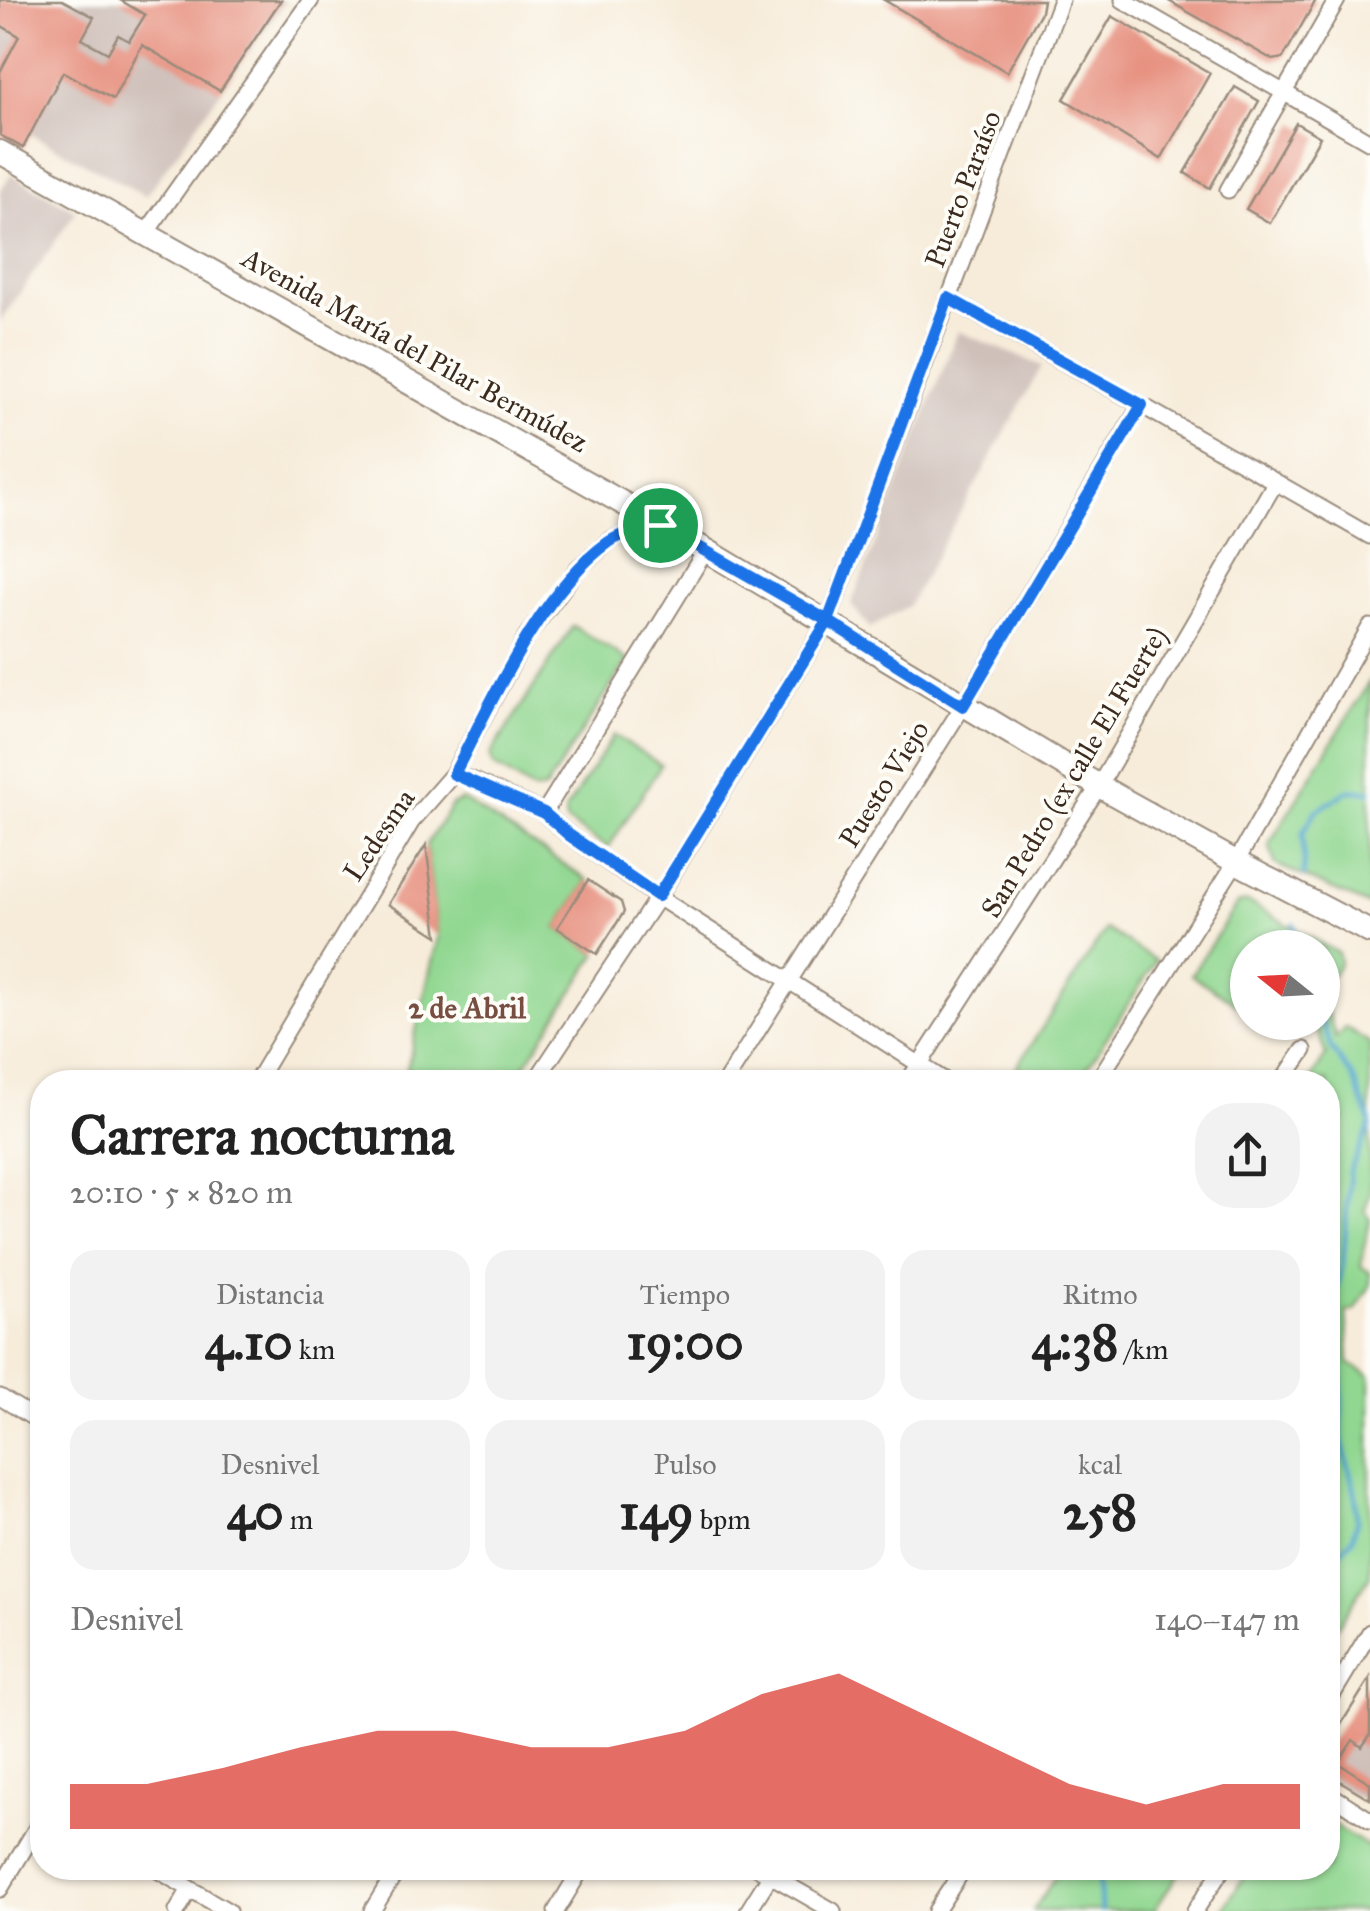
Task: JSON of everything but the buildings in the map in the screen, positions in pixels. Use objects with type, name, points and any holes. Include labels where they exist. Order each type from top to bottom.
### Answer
[{"type":"street","points":[[146,233],[310,0]]},
{"type":"street","name":"Puerto Paraíso","points":[[543,1070],[658,896],[828,621],[1062,0]]},
{"type":"street","points":[[1123,0],[1370,142]]},
{"type":"street","points":[[1228,190],[1337,0]]},
{"type":"street","name":"Avenida María del Pilar Bermúdez","points":[[0,152],[618,499],[1100,786],[1370,932]]},
{"type":"street","points":[[948,298],[1370,536]]},
{"type":"street","name":"Puesto Viejo","points":[[732,1070],[963,706],[1142,405]]},
{"type":"street","name":"San Pedro (ex calle El Fuerte)","points":[[916,1070],[1100,786],[1275,483]]},
{"type":"street","name":"Ledesma","points":[[263,1070],[412,821],[454,774],[527,636],[578,568],[611,540],[660,525]]},
{"type":"street","points":[[544,813],[706,550]]},
{"type":"street","points":[[1106,1070],[1236,862],[1370,626]]},
{"type":"street","points":[[454,774],[544,813],[569,835],[658,896],[928,1070]]},
{"type":"street","points":[[1290,1070],[1304,1050]]},
{"type":"street","points":[[0,1397],[30,1410]]},
{"type":"street","points":[[1340,1682],[1370,1632]]},
{"type":"street","points":[[1340,1801],[1370,1820]]},
{"type":"street","points":[[0,1889],[30,1839]]},
{"type":"street","points":[[176,1880],[228,1911]]},
{"type":"street","points":[[372,1911],[391,1880]]},
{"type":"street","points":[[556,1911],[575,1880]]},
{"type":"street","points":[[748,1911],[763,1880]]},
{"type":"street","points":[[784,1880],[833,1911]]},
{"type":"street","points":[[936,1911],[956,1880]]},
{"type":"street","points":[[1195,1911],[1215,1880]]},
{"type":"street","points":[[177,1911],[190,1888]]},
{"type":"shaded area","points":[[0,0],[286,0],[146,196],[0,118]]},
{"type":"shaded area","points":[[11,174],[76,211],[0,322],[0,191]]},
{"type":"shaded area","points":[[958,331],[1042,366],[908,606],[870,628],[851,605]]},
{"type":"shaded area","points":[[1340,1732],[1362,1746],[1370,1735],[1370,1806],[1340,1787]]},
{"type":"green space","points":[[573,626],[628,660],[545,789],[534,791],[493,765],[490,755]]},
{"type":"green space","points":[[1370,681],[1370,906],[1275,864],[1269,844]]},
{"type":"green space","points":[[614,735],[661,765],[608,848],[566,821],[565,811]]},
{"type":"green space","points":[[463,800],[588,880],[557,928],[597,954],[522,1070],[407,1070],[438,936],[426,845],[452,805]]},
{"type":"green space","points":[[1248,902],[1297,930],[1230,930],[1230,1000],[1191,975],[1237,904]]},
{"type":"green space","points":[[1106,929],[1156,961],[1086,1070],[1015,1070]]},
{"type":"green space","points":[[1345,1027],[1370,1043],[1370,1193],[1365,1211],[1370,1220],[1361,1266],[1370,1273],[1370,1286],[1355,1310],[1346,1312],[1349,1363],[1370,1376],[1370,1576],[1340,1622],[1343,1117],[1340,1070],[1317,1070],[1326,1055],[1320,1040],[1340,1040]]},
{"type":"green space","points":[[1340,1829],[1370,1848],[1370,1911],[1222,1911],[1241,1880],[1340,1880]]},
{"type":"green space","points":[[1053,1880],[1174,1880],[1154,1911],[1033,1911]]},
{"type":"waterway","points":[[1304,875],[1303,833],[1315,812],[1348,791],[1370,791]]},
{"type":"waterway","points":[[1294,924],[1296,930]]},
{"type":"waterway","points":[[1328,1040],[1353,1078],[1370,1121]]},
{"type":"waterway","points":[[1340,1276],[1350,1171],[1370,1126]]},
{"type":"waterway","points":[[1340,1351],[1341,1438],[1355,1492],[1357,1520],[1352,1539],[1340,1552]]},
{"type":"waterway","points":[[1099,1880],[1101,1911]]},
{"type":"district","name":"2 de Abril","points":[[467,1008]]},
{"type":"route","points":[[660,525],[611,540],[578,568],[527,636],[454,774],[544,813],[569,835],[658,896],[828,621],[963,706],[1142,405],[948,298],[828,621],[660,525]]}]
